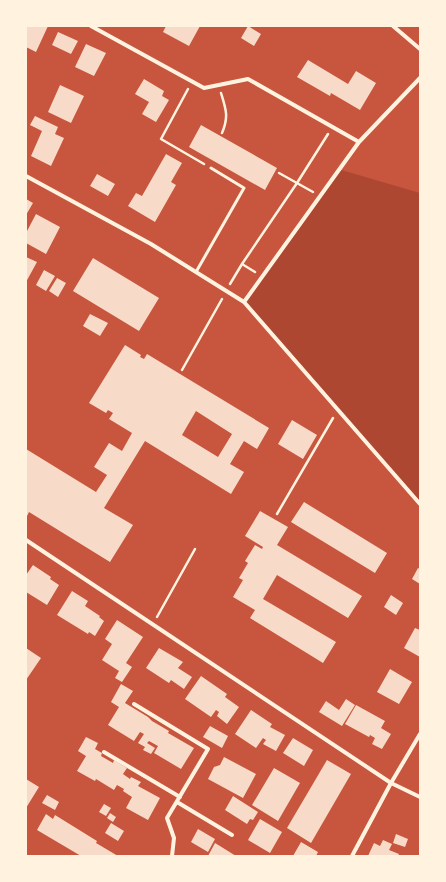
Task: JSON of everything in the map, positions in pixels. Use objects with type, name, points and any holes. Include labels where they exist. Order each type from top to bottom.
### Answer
[{"type":"street","points":[[91,26],[204,88],[248,79],[359,142]]},
{"type":"street","points":[[393,26],[420,49]]},
{"type":"street","points":[[244,302],[359,142],[420,78]]},
{"type":"street","points":[[26,176],[151,244],[244,302],[420,504]]},
{"type":"street","points":[[26,540],[391,783],[420,796]]},
{"type":"street","points":[[134,704],[208,749],[167,818],[174,838],[172,856]]},
{"type":"street","points":[[352,856],[391,783],[420,734]]},
{"type":"street","points":[[104,752],[180,797]]},
{"type":"street","points":[[177,802],[232,834]]},
{"type":"lane","points":[[196,272],[244,188],[211,168]]},
{"type":"path","points":[[192,82],[161,139],[211,168]]},
{"type":"path","points":[[219,85],[225,106],[226,122],[222,133]]},
{"type":"path","points":[[182,370],[242,264],[333,127]]},
{"type":"path","points":[[279,172],[319,196]]},
{"type":"path","points":[[242,264],[262,277]]},
{"type":"path","points":[[277,514],[338,410]]},
{"type":"path","points":[[152,624],[196,549]]},
{"type":"shaded area","points":[[338,169],[420,193],[420,504],[244,302]]},
{"type":"building","points":[[26,26],[48,26],[36,52],[26,47]]},
{"type":"building","points":[[166,26],[200,26],[189,46],[163,32]]},
{"type":"building","points":[[248,26],[261,34],[254,46],[241,38]]},
{"type":"building","points":[[58,32],[78,41],[71,54],[52,45]]},
{"type":"building","points":[[86,44],[106,53],[94,76],[75,67]]},
{"type":"building","points":[[308,60],[348,84],[356,71],[376,83],[360,110],[331,93],[330,96],[297,77]]},
{"type":"building","points":[[144,79],[164,91],[162,96],[169,100],[156,122],[142,114],[149,102],[135,94]]},
{"type":"building","points":[[60,85],[84,96],[71,123],[48,112]]},
{"type":"building","points":[[35,116],[58,127],[55,134],[64,138],[51,166],[31,156],[42,131],[30,125]]},
{"type":"building","points":[[201,125],[277,168],[265,190],[189,147]]},
{"type":"building","points":[[166,154],[182,163],[171,182],[176,185],[155,222],[128,206],[136,193],[142,196]]},
{"type":"building","points":[[97,174],[115,184],[108,196],[90,186]]},
{"type":"building","points":[[26,199],[33,203],[26,215]]},
{"type":"building","points":[[36,214],[60,227],[46,254],[26,243],[26,233]]},
{"type":"building","points":[[26,257],[37,262],[26,282]]},
{"type":"building","points":[[93,258],[159,298],[139,331],[73,291]]},
{"type":"building","points":[[44,270],[55,276],[46,291],[36,285]]},
{"type":"building","points":[[57,278],[66,283],[58,297],[49,291]]},
{"type":"building","points":[[90,314],[108,323],[100,336],[83,326]]},
{"type":"building","points":[[125,345],[141,355],[140,357],[144,359],[147,354],[269,428],[257,449],[244,441],[230,464],[244,472],[231,494],[145,441],[104,508],[133,525],[110,562],[29,512],[27,516],[26,515],[26,449],[96,492],[107,475],[94,467],[109,443],[122,451],[132,433],[109,419],[113,413],[108,410],[106,413],[89,403]],"holes":[[[196,411],[232,434],[218,457],[182,435]]]},
{"type":"building","points":[[292,420],[317,435],[303,459],[278,444]]},
{"type":"building","points":[[304,502],[387,553],[375,573],[291,522]]},
{"type":"building","points":[[260,511],[288,527],[277,545],[362,596],[348,618],[277,575],[263,599],[336,642],[323,663],[250,618],[255,610],[233,597],[243,580],[239,578],[248,563],[245,561],[255,545],[262,549],[263,547],[245,536]]},
{"type":"building","points":[[33,565],[51,577],[50,579],[59,585],[47,605],[26,592],[26,575]]},
{"type":"building","points":[[418,568],[420,569],[420,584],[412,579]]},
{"type":"building","points":[[72,591],[88,601],[85,606],[100,616],[99,617],[104,621],[95,636],[89,632],[88,634],[57,615]]},
{"type":"building","points":[[391,595],[403,603],[396,615],[384,607]]},
{"type":"building","points":[[117,620],[143,637],[126,663],[132,667],[122,682],[115,678],[119,671],[102,660],[112,644],[105,639]]},
{"type":"building","points":[[415,628],[420,630],[420,657],[404,648]]},
{"type":"building","points":[[26,648],[41,658],[26,680]]},
{"type":"building","points":[[159,648],[183,662],[178,668],[192,677],[184,689],[171,680],[169,683],[146,668]]},
{"type":"building","points":[[390,669],[412,682],[399,704],[377,692]]},
{"type":"building","points":[[201,676],[227,694],[225,697],[239,707],[227,724],[217,716],[219,712],[216,710],[211,717],[185,699]]},
{"type":"building","points":[[121,684],[133,691],[125,703],[169,731],[168,733],[194,748],[181,769],[154,753],[158,746],[149,741],[147,743],[155,748],[151,754],[143,750],[145,747],[138,743],[144,734],[140,732],[134,741],[108,725],[119,707],[111,702]]},
{"type":"building","points":[[346,699],[355,705],[342,726],[319,712],[326,701],[339,710]]},
{"type":"building","points":[[356,705],[385,721],[381,728],[391,734],[382,749],[372,744],[375,738],[370,735],[369,737],[345,724]]},
{"type":"building","points":[[251,710],[272,724],[270,727],[285,735],[276,751],[263,744],[266,740],[263,738],[256,748],[235,734]]},
{"type":"building","points":[[210,726],[228,736],[222,748],[203,737]]},
{"type":"building","points":[[86,737],[98,743],[95,749],[102,753],[101,756],[113,763],[114,760],[127,768],[123,774],[130,779],[131,777],[141,782],[138,786],[160,798],[148,820],[126,808],[132,797],[123,791],[124,789],[117,785],[114,790],[96,779],[95,781],[77,771],[86,756],[78,751]]},
{"type":"building","points":[[293,738],[313,750],[304,766],[283,753]]},
{"type":"building","points":[[224,757],[256,774],[243,798],[208,779],[214,767],[220,765]]},
{"type":"building","points":[[327,760],[351,774],[311,843],[287,828]]},
{"type":"building","points":[[274,768],[300,783],[278,821],[252,805]]},
{"type":"building","points":[[26,779],[39,787],[26,808]]},
{"type":"building","points":[[47,795],[59,802],[55,810],[42,803]]},
{"type":"building","points":[[233,796],[258,812],[253,820],[250,819],[247,824],[225,810]]},
{"type":"building","points":[[104,804],[111,808],[106,816],[99,812]]},
{"type":"building","points":[[110,813],[116,817],[113,822],[107,818]]},
{"type":"building","points":[[46,814],[53,819],[55,815],[118,856],[81,856],[37,830]]},
{"type":"building","points":[[260,819],[282,832],[270,853],[248,840]]},
{"type":"building","points":[[111,823],[124,831],[118,841],[105,833]]},
{"type":"building","points":[[198,829],[215,839],[208,852],[191,842]]},
{"type":"building","points":[[396,834],[408,839],[405,847],[393,843]]},
{"type":"building","points":[[383,840],[392,844],[389,850],[399,854],[398,856],[368,856],[374,843],[380,846]]},
{"type":"building","points":[[301,842],[318,852],[316,856],[293,856]]},
{"type":"building","points":[[215,843],[228,851],[236,856],[208,856]]}]
